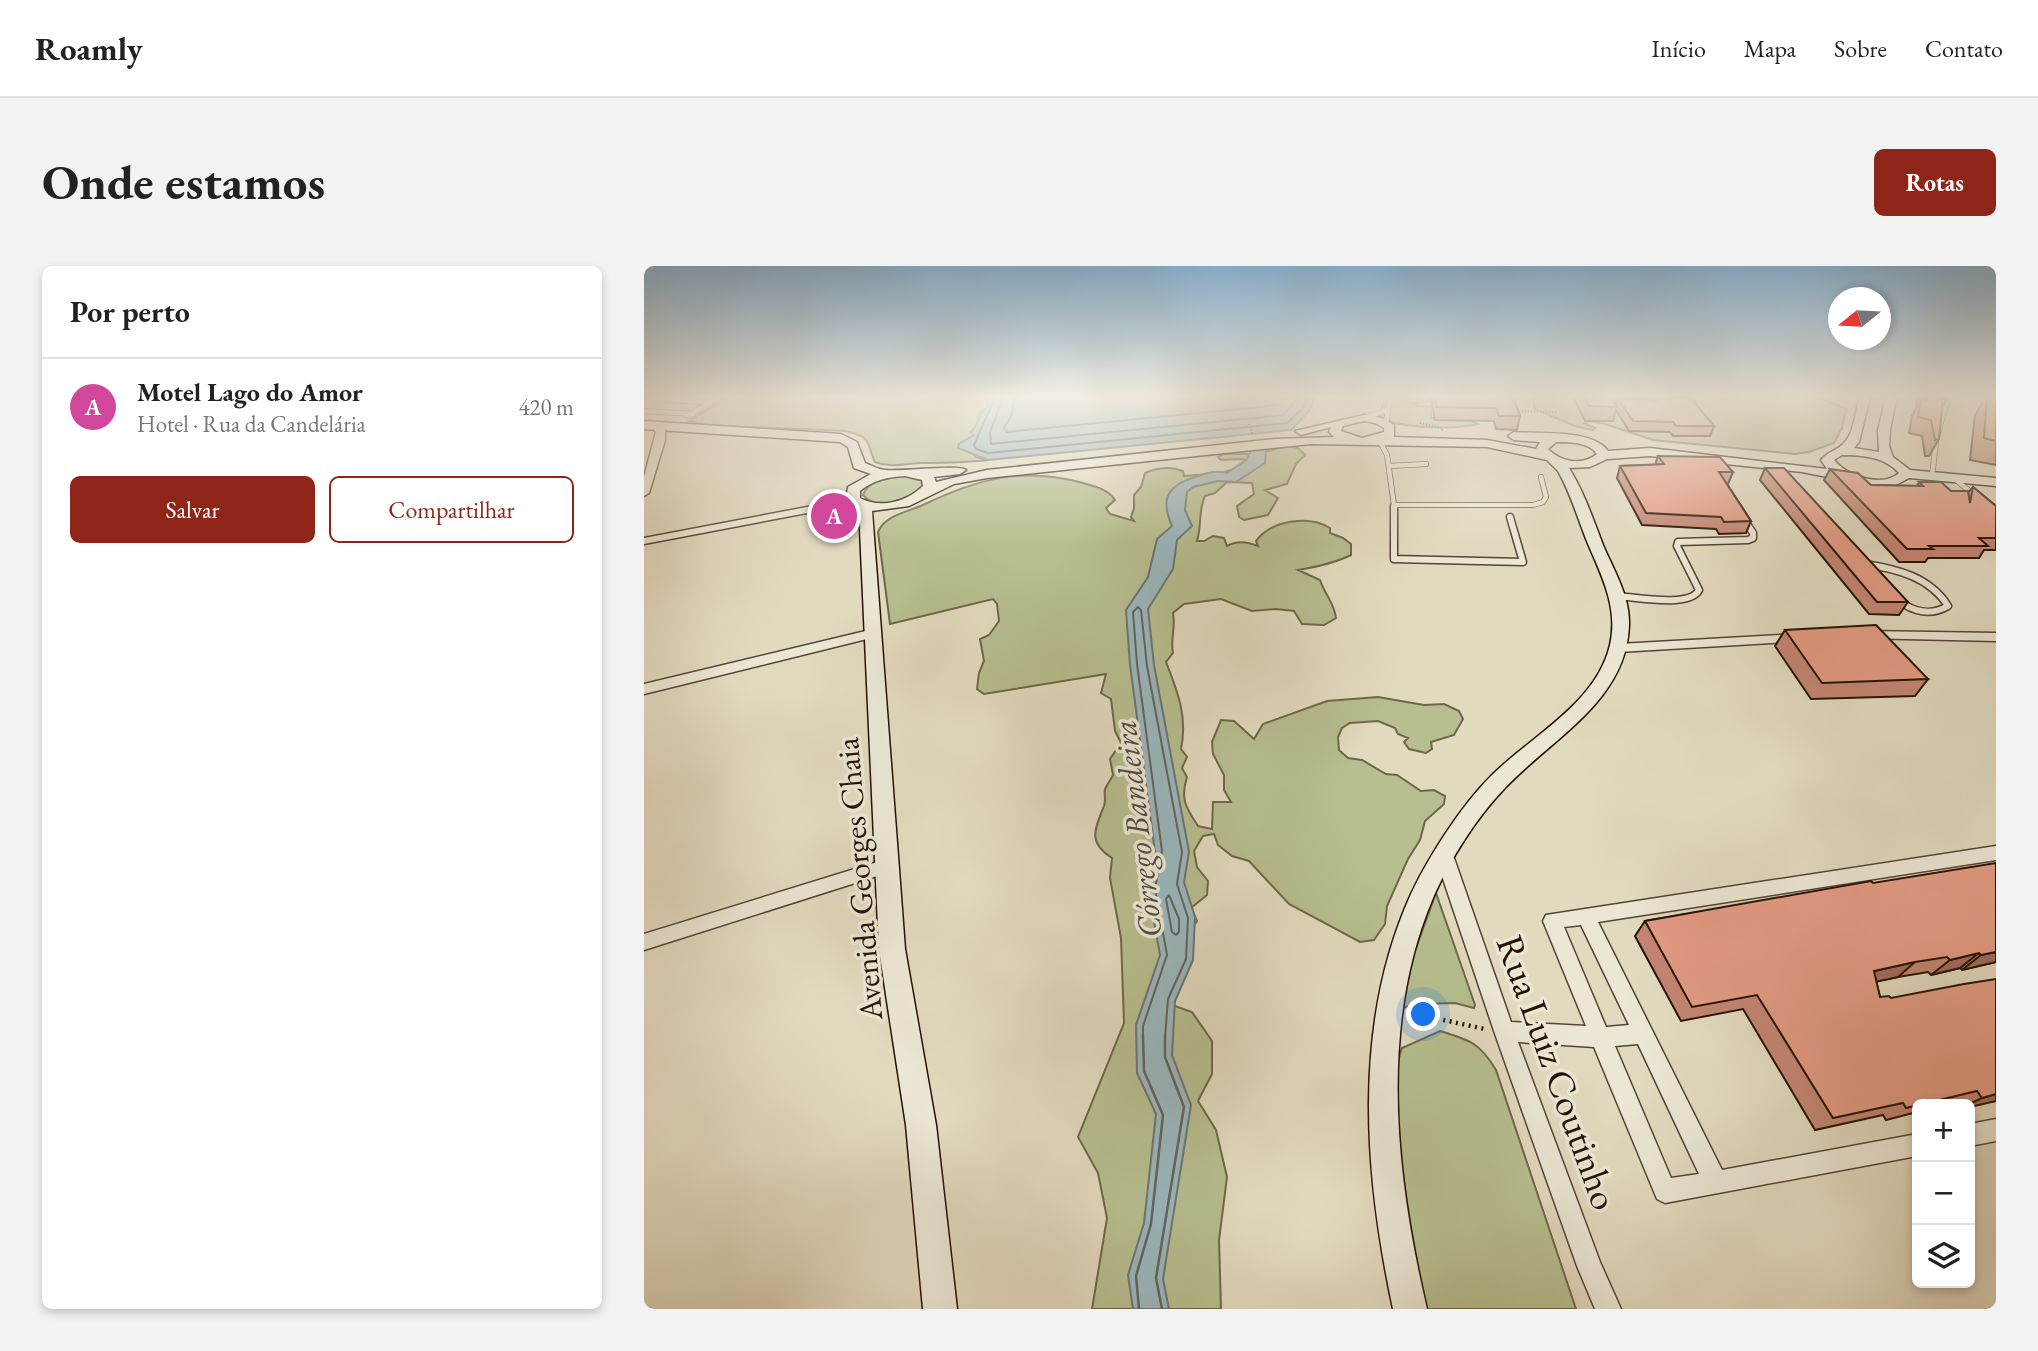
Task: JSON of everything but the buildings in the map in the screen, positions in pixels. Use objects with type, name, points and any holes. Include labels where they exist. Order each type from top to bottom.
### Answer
[{"type":"main road","points":[[855,446],[859,465],[884,474]]},
{"type":"main road","points":[[898,505],[858,502],[858,485],[884,474],[922,474],[1178,446]]},
{"type":"main road","points":[[866,525],[898,505],[950,481],[986,474],[1250,446]]},
{"type":"main road","points":[[1509,446],[1559,466],[1637,451],[1888,483],[1898,482],[1906,474]]},
{"type":"main road","points":[[1410,1309],[1387,1191],[1384,1097],[1386,1031],[1404,941],[1423,895],[1493,786],[1582,708],[1597,691],[1617,658],[1619,649],[1617,596],[1559,466],[1542,449],[1544,446]]},
{"type":"main road","points":[[1597,446],[1600,459]]},
{"type":"main road","points":[[1663,446],[1777,459],[1865,453],[1889,460],[1906,474]]},
{"type":"main road","points":[[1847,446],[1826,460],[1832,468],[1849,477]]},
{"type":"main road","points":[[1882,446],[1882,450],[1889,460]]},
{"type":"main road","points":[[1559,466],[1600,459]]},
{"type":"main road","points":[[922,474],[931,482],[925,492]]},
{"type":"main road","points":[[1906,474],[1996,482]]},
{"type":"main road","name":"Avenida Georges Chaia","points":[[858,502],[866,525],[892,949],[921,1125],[940,1309]]},
{"type":"street","points":[[644,493],[659,446]]},
{"type":"street","points":[[644,541],[858,502]]},
{"type":"street","points":[[644,690],[874,634]]},
{"type":"street","points":[[1850,635],[1996,637]]},
{"type":"street","points":[[1619,649],[1812,637]]},
{"type":"street","points":[[1912,1146],[1665,1191],[1552,921],[1996,853]]},
{"type":"street","name":"Rua Luiz Coutinho","points":[[1445,858],[1504,1031],[1589,1266],[1608,1309]]},
{"type":"street","points":[[644,942],[887,866]]},
{"type":"street","points":[[1586,916],[1716,1183]]},
{"type":"street","points":[[1504,1031],[1601,1037],[1642,1034]]},
{"type":"street","points":[[1975,1134],[1996,1130]]},
{"type":"lane","points":[[1383,446],[1390,466],[1394,505],[1394,559],[1523,562],[1510,517]]},
{"type":"lane","points":[[1933,477],[1936,446]]},
{"type":"lane","points":[[1390,466],[1426,464]]},
{"type":"lane","points":[[1394,505],[1533,505],[1543,502],[1546,497],[1541,477]]},
{"type":"lane","points":[[1956,480],[1986,505]]},
{"type":"lane","points":[[1617,596],[1685,601],[1696,596],[1699,590],[1677,545],[1678,542],[1753,538],[1753,533],[1736,509]]},
{"type":"lane","points":[[1871,572],[1862,563],[1916,577],[1935,591],[1948,606],[1941,611],[1917,612],[1906,607],[1888,590]]},
{"type":"path","points":[[1386,1031],[1397,1025],[1430,1017],[1459,1020],[1504,1031]]},
{"type":"green space","points":[[869,446],[961,446],[977,457],[988,460],[897,465],[875,462]]},
{"type":"green space","points":[[1287,446],[1298,448],[1305,455],[1296,464],[1287,484],[1265,490],[1278,498],[1268,515],[1244,520],[1239,517],[1237,506],[1254,494],[1252,483],[1227,482],[1215,493],[1205,496],[1197,541],[1213,536],[1224,538],[1227,546],[1242,542],[1258,546],[1256,541],[1263,534],[1280,524],[1301,521],[1330,528],[1330,533],[1351,544],[1351,555],[1298,570],[1320,580],[1336,618],[1324,625],[1302,624],[1294,611],[1252,611],[1221,599],[1184,604],[1173,613],[1173,653],[1166,662],[1182,715],[1181,749],[1187,757],[1182,768],[1187,777],[1184,797],[1187,808],[1198,826],[1212,829],[1213,802],[1231,802],[1224,790],[1224,775],[1213,754],[1212,742],[1221,720],[1234,721],[1254,739],[1263,724],[1327,701],[1378,697],[1424,705],[1444,704],[1459,711],[1463,719],[1454,735],[1431,742],[1432,749],[1426,753],[1409,749],[1404,742],[1408,738],[1398,734],[1395,728],[1378,721],[1350,723],[1342,728],[1338,737],[1339,750],[1348,758],[1362,760],[1386,774],[1397,775],[1421,791],[1434,790],[1445,796],[1444,804],[1425,821],[1420,840],[1408,859],[1387,906],[1385,924],[1374,940],[1360,942],[1289,904],[1249,861],[1232,856],[1218,845],[1214,834],[1203,836],[1194,851],[1197,867],[1208,881],[1207,895],[1191,908],[1197,921],[1173,959],[1158,1000],[1192,1012],[1212,1041],[1212,1074],[1198,1101],[1216,1130],[1227,1177],[1219,1240],[1221,1309],[1092,1309],[1107,1218],[1098,1173],[1078,1137],[1124,1023],[1121,938],[1110,878],[1112,858],[1099,846],[1095,835],[1105,804],[1105,789],[1113,775],[1110,759],[1121,743],[1115,731],[1111,699],[1101,693],[1106,674],[984,694],[977,689],[984,661],[980,639],[989,635],[999,621],[997,604],[993,599],[890,624],[878,532],[891,518],[962,488],[1020,476],[1061,478],[1101,488],[1115,500],[1106,508],[1110,514],[1134,521],[1131,517],[1134,495],[1141,487],[1145,473],[1168,468],[1183,471],[1184,476],[1225,472],[1245,461],[1221,460],[1218,457],[1224,454],[1256,454]]},
{"type":"green space","points":[[1711,446],[1827,446],[1795,454]]},
{"type":"green space","points":[[903,475],[923,481],[922,489],[900,500],[884,503],[876,503],[863,495],[874,482]]},
{"type":"green space","points":[[1436,893],[1475,1005],[1474,1008],[1455,1003],[1413,1004],[1401,1009],[1404,981]]},
{"type":"green space","points":[[1440,1031],[1479,1048],[1496,1070],[1576,1309],[1425,1309],[1401,1187],[1396,1079],[1402,1048]]},
{"type":"water","points":[[959,446],[1133,446],[988,460],[958,448]]},
{"type":"water","name":"Córrego Bandeira","points":[[1266,449],[1265,463],[1236,482],[1218,481],[1193,487],[1187,492],[1185,510],[1192,526],[1177,540],[1173,569],[1148,609],[1154,665],[1189,852],[1184,882],[1195,917],[1193,960],[1175,1001],[1172,1055],[1191,1105],[1163,1279],[1169,1309],[1133,1309],[1128,1275],[1144,1223],[1156,1114],[1137,1073],[1136,1025],[1160,955],[1148,888],[1155,852],[1130,665],[1126,610],[1148,577],[1157,539],[1172,526],[1168,517],[1167,501],[1172,489],[1203,474],[1227,473],[1246,460],[1251,451]]},
{"type":"place","name":"Motel Lago do Amor","points":[[834,516]]}]
